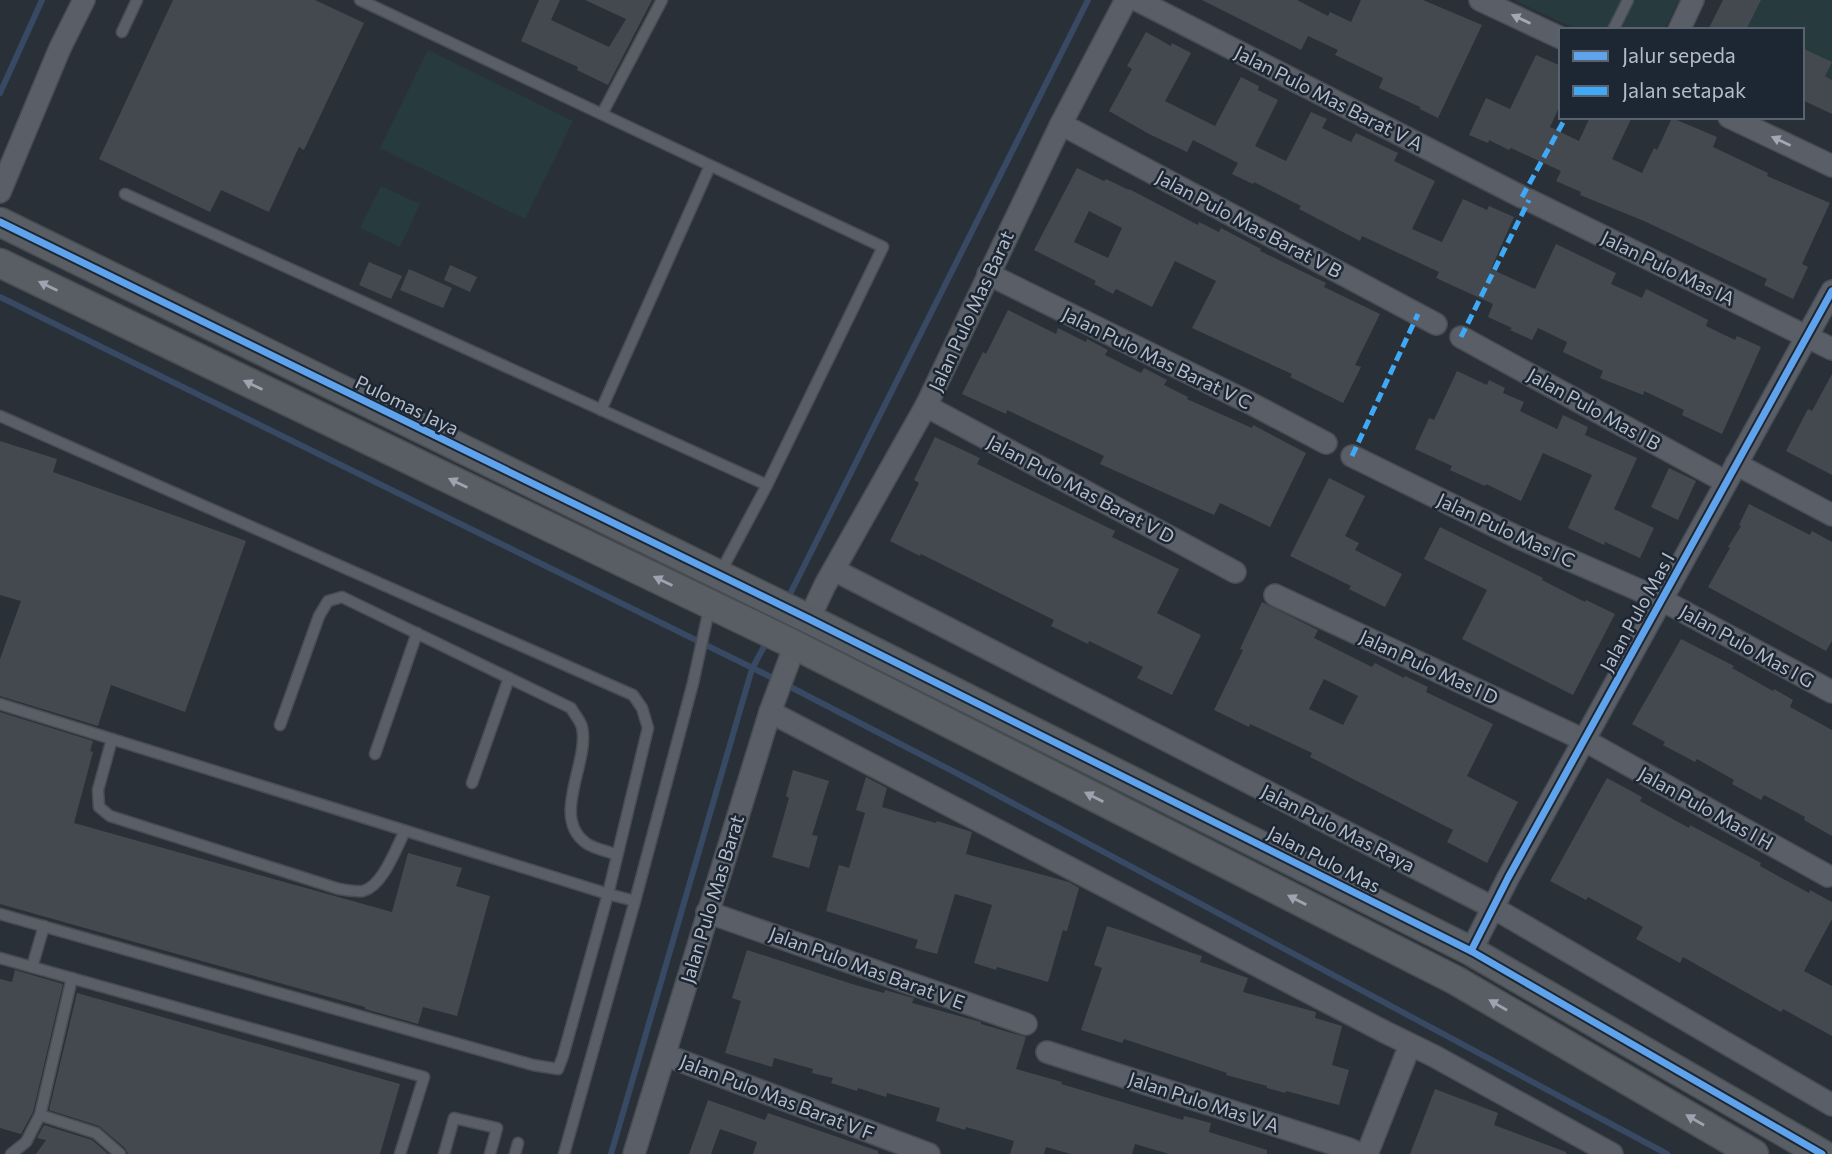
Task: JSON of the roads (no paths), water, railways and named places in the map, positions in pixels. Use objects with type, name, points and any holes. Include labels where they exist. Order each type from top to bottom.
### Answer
[{"type":"street","points":[[0,192],[60,48],[84,0]]},
{"type":"street","name":"Jalan Pulo Mas Barat","points":[[808,614],[926,406],[1061,124],[1126,0]]},
{"type":"street","name":"Jalan Pulo Mas Barat V A","points":[[1137,0],[1525,199]]},
{"type":"street","points":[[1480,0],[1559,37]]},
{"type":"street","points":[[1680,28],[1693,0]]},
{"type":"street","points":[[1733,119],[1832,166]]},
{"type":"street","name":"Jalan Pulo Mas Barat V B","points":[[1061,124],[1436,324]]},
{"type":"street","name":"Jalan Pulo Mas IA","points":[[1525,199],[1832,349]]},
{"type":"street","name":"Pulomas Jaya","points":[[0,222],[757,595],[808,614]]},
{"type":"street","points":[[0,263],[710,603],[1455,980],[1754,1154]]},
{"type":"street","name":"Jalan Pulo Mas Barat V C","points":[[988,274],[1326,443]]},
{"type":"street","name":"Jalan Pulo Mas I","points":[[1473,948],[1491,910],[1832,291]]},
{"type":"street","name":"Jalan Pulo Mas I B","points":[[1461,337],[1731,473],[1832,515]]},
{"type":"street","name":"Jalan Pulo Mas Barat V D","points":[[926,406],[1235,572]]},
{"type":"street","name":"Jalan Pulo Mas I C","points":[[1352,456],[1517,537],[1662,600]]},
{"type":"street","name":"Jalan Pulo Mas Raya","points":[[830,578],[1491,910],[1832,1105]]},
{"type":"street","name":"Jalan Pulo Mas I D","points":[[1275,595],[1584,740]]},
{"type":"street","name":"Jalan Pulo Mas I G","points":[[1662,600],[1832,692]]},
{"type":"street","name":"Jalan Pulo Mas","points":[[808,614],[1473,948],[1822,1154]]},
{"type":"street","name":"Jalan Pulo Mas Barat","points":[[634,1154],[707,912],[793,647]]},
{"type":"street","points":[[772,705],[1434,1056],[1612,1154]]},
{"type":"street","name":"Jalan Pulo Mas I H","points":[[1584,740],[1828,876]]},
{"type":"street","name":"Jalan Pulo Mas Barat V E","points":[[707,912],[1026,1024]]},
{"type":"street","points":[[1367,1154],[1410,1045]]},
{"type":"street","name":"Jalan Pulo Mas V A","points":[[1047,1052],[1360,1154]]},
{"type":"street","name":"Jalan Pulo Mas Barat V F","points":[[665,1055],[929,1154]]},
{"type":"lane","points":[[122,32],[137,0]]},
{"type":"lane","points":[[360,0],[379,4],[602,114],[883,247],[767,485],[718,576]]},
{"type":"lane","points":[[602,114],[662,0]]},
{"type":"lane","points":[[1614,28],[1628,0]]},
{"type":"lane","points":[[601,410],[710,166]]},
{"type":"lane","points":[[125,194],[767,485]]},
{"type":"lane","points":[[0,416],[633,695],[642,708],[648,728],[608,894],[558,1069],[519,1061],[0,914]]},
{"type":"lane","points":[[280,725],[319,616],[328,601],[342,597],[570,708],[581,725],[584,743],[569,812],[575,830],[587,844],[617,855]]},
{"type":"lane","points":[[564,1154],[635,901],[697,666],[710,603]]},
{"type":"lane","points":[[375,754],[417,633]]},
{"type":"lane","points":[[472,783],[509,678]]},
{"type":"lane","points":[[0,704],[635,901]]},
{"type":"lane","points":[[112,739],[98,790],[99,807],[110,816],[340,889],[361,891],[373,886],[383,873],[405,831]]},
{"type":"lane","points":[[32,967],[44,926]]},
{"type":"lane","points":[[0,958],[424,1077],[400,1154]]},
{"type":"lane","points":[[11,1154],[26,1142],[40,1115],[72,978]]},
{"type":"lane","points":[[40,1115],[96,1133],[120,1154]]},
{"type":"lane","points":[[444,1154],[454,1118],[497,1128],[490,1154]]},
{"type":"waterway","points":[[0,93],[42,0]]},
{"type":"waterway","points":[[787,600],[1088,0]]},
{"type":"waterway","points":[[0,297],[781,682],[962,776],[1667,1154]]},
{"type":"waterway","points":[[611,1154],[752,669],[767,641]]}]
